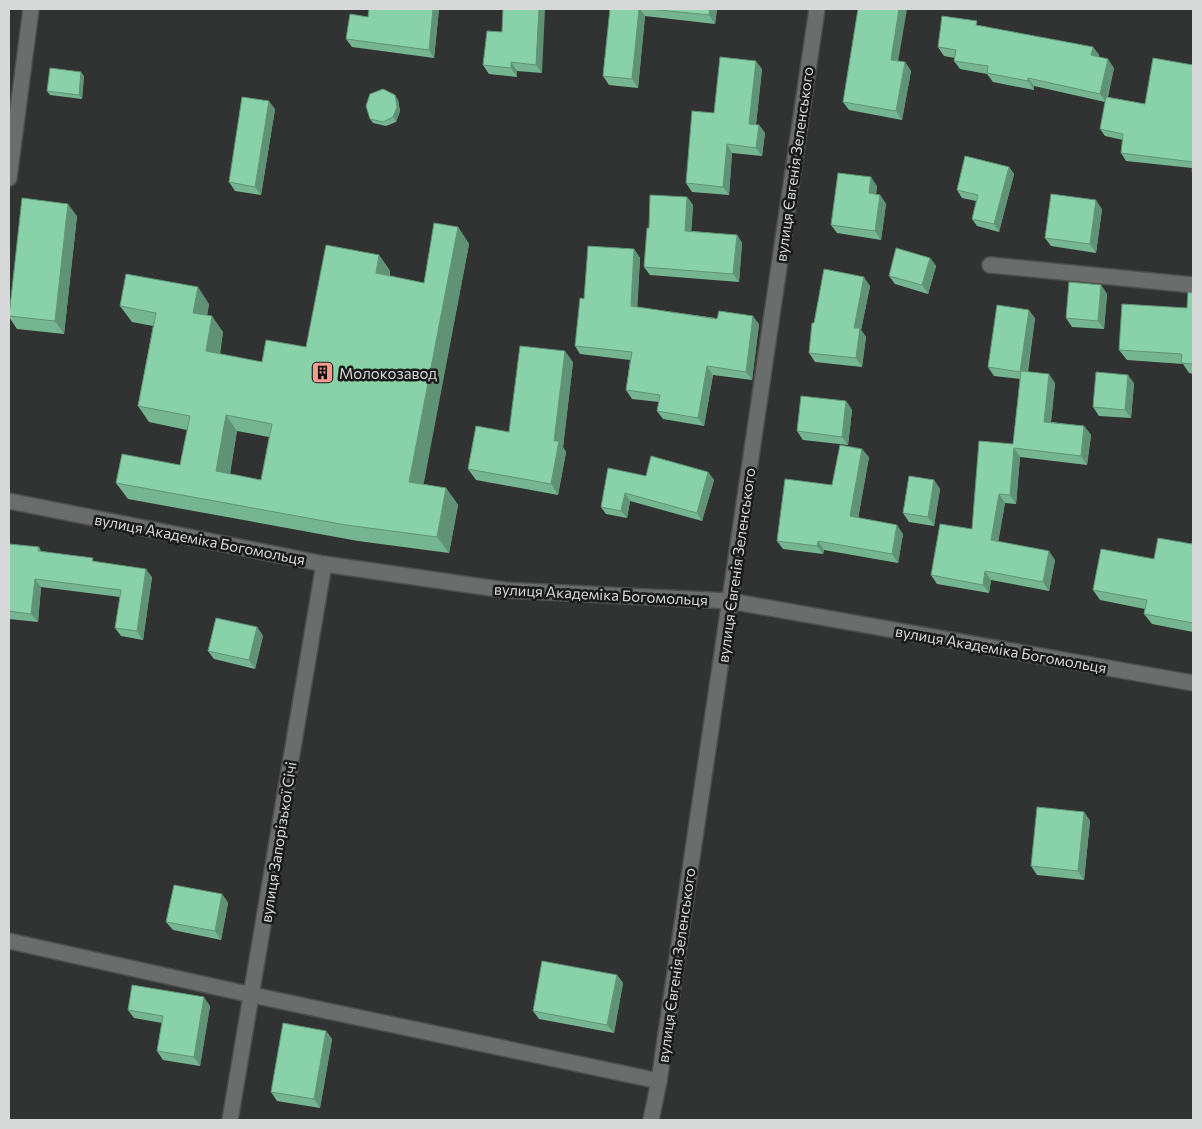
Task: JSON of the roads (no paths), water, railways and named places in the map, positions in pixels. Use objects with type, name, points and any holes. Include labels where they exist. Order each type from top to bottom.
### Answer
[{"type":"street","points":[[9,178],[31,9]]},
{"type":"street","name":"вулиця Євгенія Зеленського","points":[[651,1120],[659,1081],[817,9]]},
{"type":"street","points":[[990,265],[1193,285]]},
{"type":"street","name":"вулиця Академіка Богомольця","points":[[9,501],[324,564],[505,590],[730,601],[1193,683]]},
{"type":"street","name":"вулиця Запорізької Січі","points":[[230,1120],[324,564]]},
{"type":"street","points":[[9,940],[252,995],[659,1081]]},
{"type":"place","name":"Молокозавод","points":[[323,373]]}]
